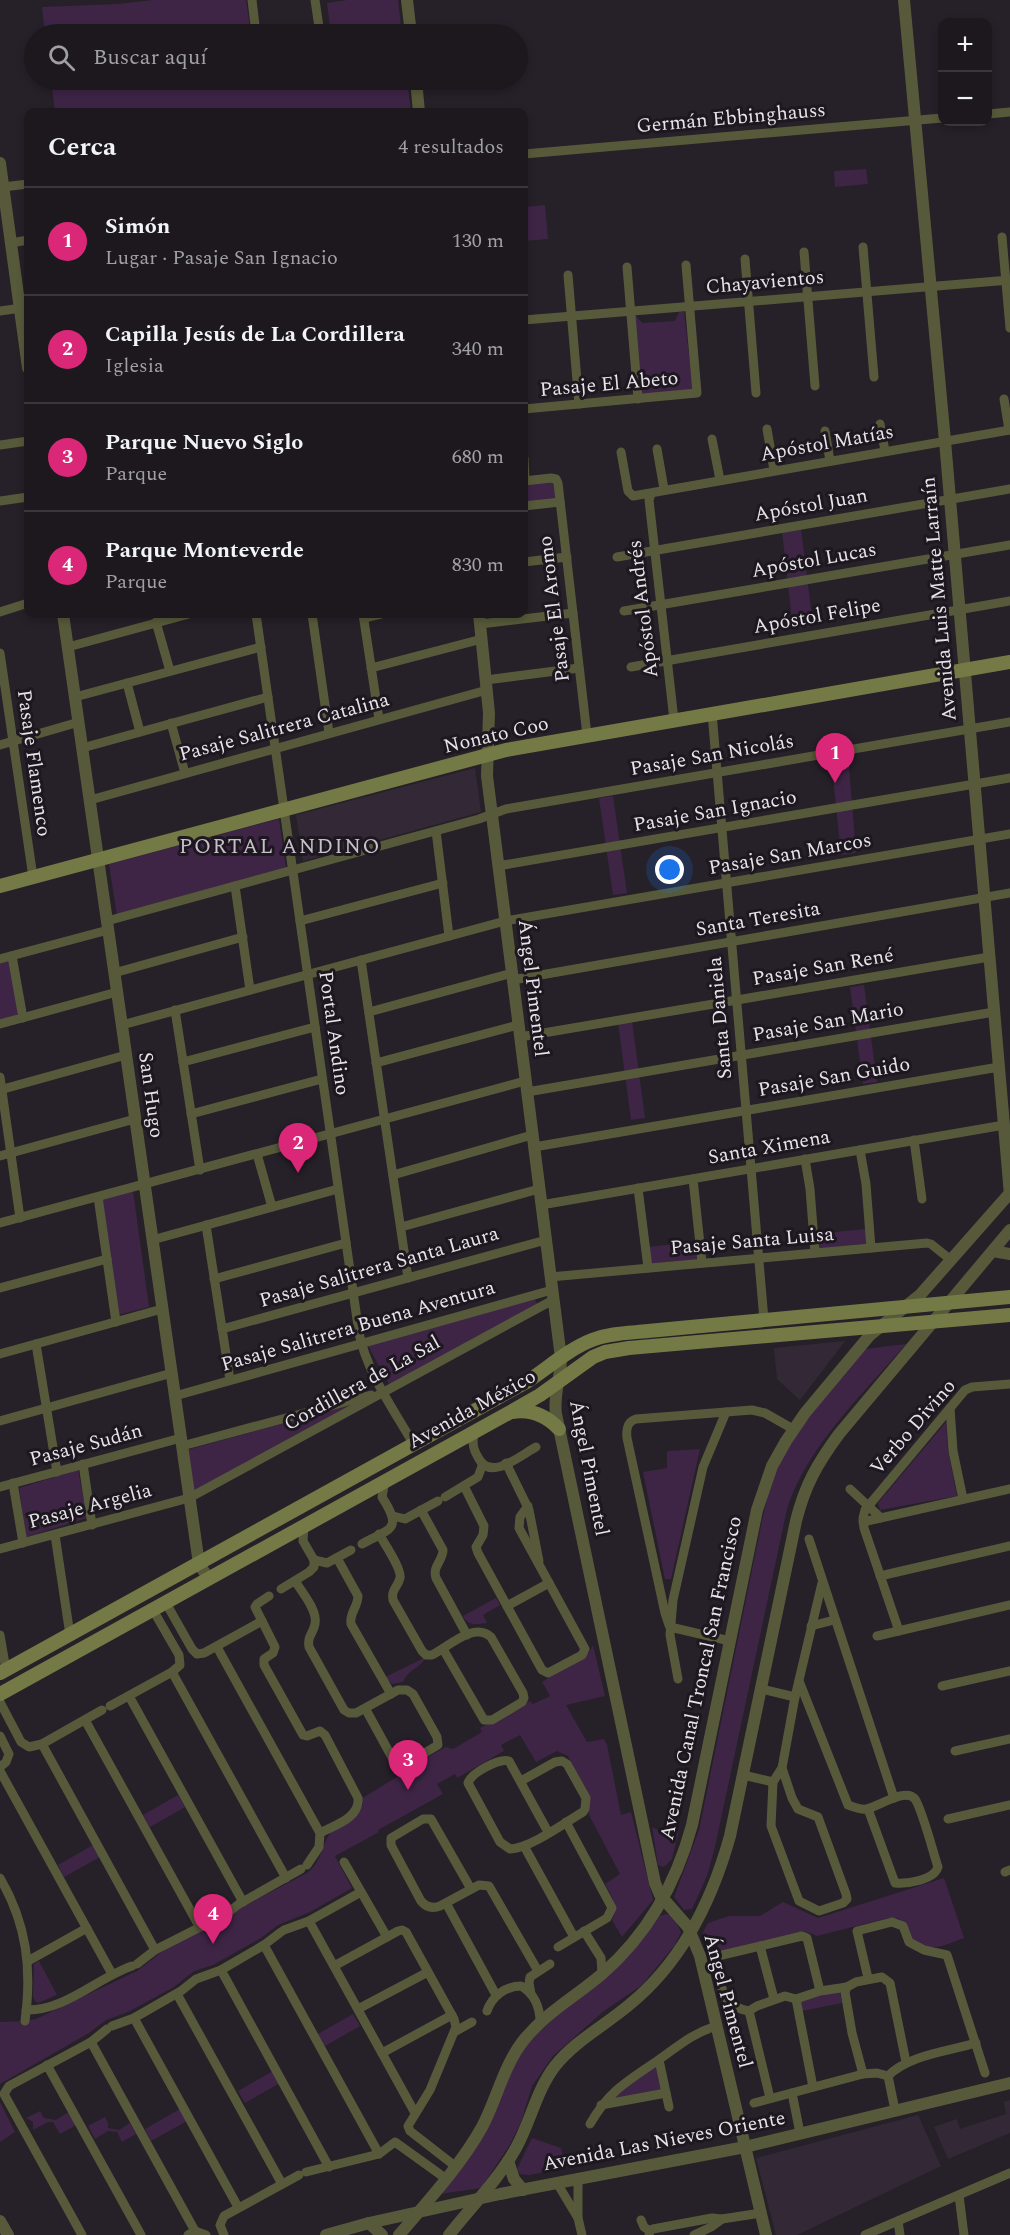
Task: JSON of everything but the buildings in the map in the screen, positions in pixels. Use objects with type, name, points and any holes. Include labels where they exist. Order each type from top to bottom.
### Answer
[{"type":"main road","name":"Nonato Coo","points":[[0,886],[487,755],[587,735],[1010,662]]},
{"type":"main road","name":"Avenida México","points":[[3,1672],[531,1379],[581,1344],[608,1335],[1010,1297]]},
{"type":"main road","name":"Avenida México","points":[[0,1694],[510,1413],[593,1358],[614,1350],[1010,1314]]},
{"type":"main road","points":[[510,1413],[533,1412],[547,1418],[559,1429]]},
{"type":"street","points":[[252,0],[255,24]]},
{"type":"street","points":[[315,0],[319,24]]},
{"type":"street","points":[[407,0],[410,24]]},
{"type":"street","name":"Avenida Luis Matte Larraín","points":[[904,0],[945,441],[1010,1194]]},
{"type":"street","points":[[417,90],[419,108]]},
{"type":"street","points":[[992,114],[1010,112]]},
{"type":"street","name":"Germán Ebbinghauss","points":[[528,154],[938,118]]},
{"type":"street","points":[[0,163],[11,243],[24,307],[0,311]]},
{"type":"street","points":[[3,187],[24,184]]},
{"type":"street","points":[[1002,237],[1008,280],[1010,328]]},
{"type":"street","points":[[11,243],[24,241]]},
{"type":"street","points":[[863,246],[874,377]]},
{"type":"street","points":[[804,252],[815,386]]},
{"type":"street","points":[[745,259],[756,393]]},
{"type":"street","points":[[686,265],[690,306]]},
{"type":"street","points":[[627,267],[638,399]]},
{"type":"street","points":[[568,275],[579,404]]},
{"type":"street","name":"Chayavientos","points":[[528,320],[1008,280]]},
{"type":"street","name":"Pasaje El Abeto","points":[[528,409],[697,393],[690,306]]},
{"type":"street","points":[[1004,399],[1009,430]]},
{"type":"street","points":[[880,424],[885,451]]},
{"type":"street","points":[[767,429],[774,470]]},
{"type":"street","name":"Apóstol Matías","points":[[651,494],[664,489],[1009,430]]},
{"type":"street","points":[[825,431],[830,461]]},
{"type":"street","points":[[712,439],[720,480]]},
{"type":"street","points":[[0,445],[24,442]]},
{"type":"street","points":[[657,449],[664,489]]},
{"type":"street","points":[[621,452],[629,493],[633,496],[651,494]]},
{"type":"street","name":"Pasaje El Aromo","points":[[528,480],[556,479],[558,483],[587,735]]},
{"type":"street","name":"Apóstol Juan","points":[[617,557],[1010,489]]},
{"type":"street","name":"Apóstol Andrés","points":[[651,494],[649,500],[654,550],[674,720]]},
{"type":"street","points":[[0,501],[24,498]]},
{"type":"street","points":[[528,506],[560,502]]},
{"type":"street","name":"Apóstol Lucas","points":[[624,611],[1010,545]]},
{"type":"street","points":[[528,562],[567,557]]},
{"type":"street","name":"Apóstol Felipe","points":[[631,667],[1010,601]]},
{"type":"street","points":[[0,612],[24,604]]},
{"type":"street","points":[[528,616],[573,613]]},
{"type":"street","name":"San Hugo","points":[[64,618],[189,1498],[199,1563],[209,1579]]},
{"type":"street","points":[[68,646],[172,618]]},
{"type":"street","name":"Portal Andino","points":[[257,618],[361,1344],[372,1372],[414,1445]]},
{"type":"street","points":[[313,618],[329,733]]},
{"type":"street","points":[[364,618],[379,720]]},
{"type":"street","points":[[479,619],[495,618]]},
{"type":"street","name":"Ángel Pimentel","points":[[479,619],[487,685],[489,729],[487,776],[561,1358],[555,1407],[653,1875],[658,1890],[691,1933],[700,1956],[766,2235]]},
{"type":"street","points":[[156,622],[170,671]]},
{"type":"street","points":[[371,668],[482,639]]},
{"type":"street","points":[[75,696],[261,647]]},
{"type":"street","name":"Pasaje Flamenco","points":[[0,653],[33,877]]},
{"type":"street","name":"Pasaje Salitrera Catalina","points":[[90,800],[379,720],[487,685],[579,668]]},
{"type":"street","points":[[127,683],[140,732]]},
{"type":"street","points":[[82,748],[268,697]]},
{"type":"street","name":"Santa Daniela","points":[[712,713],[764,1320]]},
{"type":"street","name":"Pasaje San Nicolás","points":[[0,959],[235,886],[436,831],[506,808],[1010,722]]},
{"type":"street","points":[[0,744],[79,723]]},
{"type":"street","points":[[171,723],[185,773]]},
{"type":"street","name":"Pasaje San Ignacio","points":[[498,866],[1010,778]]},
{"type":"street","points":[[436,831],[449,936]]},
{"type":"street","name":"Pasaje San Marcos","points":[[122,1025],[505,921],[1010,834]]},
{"type":"street","points":[[300,921],[443,884]]},
{"type":"street","points":[[235,886],[250,990]]},
{"type":"street","name":"Santa Teresita","points":[[369,1012],[512,976],[1010,893]]},
{"type":"street","points":[[114,973],[243,937]]},
{"type":"street","points":[[12,956],[23,1018]]},
{"type":"street","name":"Pasaje San René","points":[[376,1063],[519,1031],[737,1000],[989,957]]},
{"type":"street","points":[[361,960],[408,1278]]},
{"type":"street","points":[[0,1024],[117,992]]},
{"type":"street","points":[[175,1010],[200,1170]]},
{"type":"street","name":"Pasaje San Mario","points":[[0,1223],[385,1119],[526,1087],[741,1055],[994,1012]]},
{"type":"street","points":[[183,1062],[315,1027]]},
{"type":"street","points":[[1,1090],[126,1055]]},
{"type":"street","name":"Pasaje San Guido","points":[[393,1175],[533,1141],[746,1110],[999,1067]]},
{"type":"street","points":[[0,1077],[20,1218]]},
{"type":"street","points":[[191,1114],[322,1079]]},
{"type":"street","points":[[0,1156],[135,1119]]},
{"type":"street","name":"Santa Ximena","points":[[541,1205],[1004,1125]]},
{"type":"street","points":[[914,1140],[922,1199]]},
{"type":"street","points":[[860,1150],[866,1184],[871,1248]]},
{"type":"street","points":[[257,1154],[272,1208]]},
{"type":"street","points":[[805,1159],[815,1253]]},
{"type":"street","points":[[693,1179],[702,1263]]},
{"type":"street","points":[[638,1188],[648,1268]]},
{"type":"street","points":[[401,1227],[539,1189]]},
{"type":"street","points":[[153,1240],[338,1190]]},
{"type":"street","name":"Avenida Canal Troncal San Francisco","points":[[399,2235],[455,2166],[481,2129],[514,2055],[540,2022],[602,1974],[640,1935],[664,1899],[680,1864],[690,1832],[761,1495],[772,1466],[793,1429],[870,1335],[909,1305],[1010,1194]]},
{"type":"street","points":[[98,1197],[117,1322]]},
{"type":"street","points":[[206,1225],[230,1380]]},
{"type":"street","points":[[449,2235],[508,2161],[519,2142],[539,2093],[553,2069],[576,2044],[643,1993],[667,1967],[691,1933],[709,1896],[724,1856],[796,1521],[810,1476],[839,1434],[1010,1230]]},
{"type":"street","name":"Pasaje Salitrera Santa Laura","points":[[222,1329],[546,1240]]},
{"type":"street","points":[[214,1279],[345,1243]]},
{"type":"street","name":"Pasaje Santa Luisa","points":[[550,1277],[930,1243],[951,1260]]},
{"type":"street","points":[[993,1251],[1010,1254]]},
{"type":"street","points":[[0,1288],[107,1259]]},
{"type":"street","name":"Pasaje Salitrera Buena Aventura","points":[[175,1396],[361,1344],[553,1295]]},
{"type":"street","name":"Cordillera de La Sal","points":[[189,1498],[553,1295]]},
{"type":"street","points":[[0,1354],[162,1309]]},
{"type":"street","points":[[36,1344],[57,1472]]},
{"type":"street","points":[[0,1421],[172,1373]]},
{"type":"street","name":"Verbo Divino","points":[[863,1522],[863,1514],[868,1506],[968,1388],[1010,1384]]},
{"type":"street","name":"Pasaje Sudán","points":[[0,1487],[83,1464],[384,1391]]},
{"type":"street","points":[[950,1408],[953,1451],[963,1499]]},
{"type":"street","points":[[678,1679],[670,1626],[665,1613],[627,1438],[629,1423],[636,1419],[752,1410],[761,1411],[793,1429]]},
{"type":"street","points":[[670,1626],[675,1589],[703,1467],[726,1412]]},
{"type":"street","points":[[474,1432],[472,1448],[482,1466],[494,1469],[536,1447]]},
{"type":"street","points":[[452,1444],[472,1448]]},
{"type":"street","points":[[506,1463],[528,1506],[534,1525],[539,1566]]},
{"type":"street","points":[[83,1464],[92,1525]]},
{"type":"street","points":[[393,1516],[405,1519],[441,1499],[478,1477],[482,1466]]},
{"type":"street","points":[[362,1544],[390,1527],[393,1516],[382,1497],[385,1480]]},
{"type":"street","points":[[13,1483],[23,1543]]},
{"type":"street","points":[[464,1486],[484,1526],[483,1535],[476,1550],[542,1670],[546,1673],[582,1655],[585,1651],[519,1528],[520,1517],[528,1506]]},
{"type":"street","points":[[850,1489],[881,1518]]},
{"type":"street","points":[[899,1631],[863,1522],[1010,1489]]},
{"type":"street","points":[[362,1493],[382,1497]]},
{"type":"street","name":"Pasaje Argelia","points":[[0,1549],[189,1498]]},
{"type":"street","points":[[421,1510],[443,1550],[443,1556],[435,1569],[436,1578],[467,1635]]},
{"type":"street","points":[[281,1589],[312,1570],[314,1560],[303,1541],[304,1525]]},
{"type":"street","points":[[55,1534],[70,1635]]},
{"type":"street","points":[[379,1534],[400,1573],[399,1581],[393,1592],[393,1600],[422,1651],[426,1655],[432,1655],[467,1635],[482,1631],[491,1637],[524,1698],[520,1704],[492,1720],[484,1720],[443,1649]]},
{"type":"street","points":[[282,1538],[303,1541]]},
{"type":"street","points":[[809,1539],[894,1797]]},
{"type":"street","points":[[880,1576],[1010,1546]]},
{"type":"street","points":[[314,1560],[327,1563],[351,1550]]},
{"type":"street","points":[[337,1558],[358,1596],[358,1602],[350,1617],[351,1624],[391,1694]]},
{"type":"street","points":[[295,1581],[315,1618],[315,1626],[308,1640],[311,1650],[344,1710],[353,1713],[404,1689],[413,1694],[437,1737],[439,1743],[437,1747],[406,1764],[396,1763],[365,1708]]},
{"type":"street","points":[[507,1606],[549,1583]]},
{"type":"street","points":[[782,1768],[798,1809],[818,1817],[846,1894],[847,1899],[843,1903],[819,1911],[799,1901],[771,1826],[773,1782],[782,1768],[822,1583]]},
{"type":"street","points":[[269,1596],[255,1607],[275,1647],[273,1653],[264,1659],[264,1665],[303,1735],[307,1736],[320,1731],[325,1735],[358,1798],[355,1813],[320,1833]]},
{"type":"street","points":[[166,1603],[194,1652],[202,1654],[262,1621]]},
{"type":"street","points":[[877,1636],[1010,1605]]},
{"type":"street","points":[[0,1702],[23,1744],[32,1747],[42,1744],[172,1672],[180,1665],[180,1658],[153,1610]]},
{"type":"street","points":[[811,1626],[834,1620]]},
{"type":"street","points":[[670,1626],[730,1641]]},
{"type":"street","points":[[0,1635],[3,1672]]},
{"type":"street","points":[[26,2010],[49,2008],[112,1974],[134,1965],[155,1950],[222,1916],[304,1867],[319,1847],[320,1833],[217,1647]]},
{"type":"street","points":[[942,1686],[1010,1671]]},
{"type":"street","points":[[172,1672],[286,1878]]},
{"type":"street","points":[[800,1681],[848,1805],[868,1809],[894,1797],[907,1794],[912,1796],[916,1800],[938,1867],[937,1871],[932,1876],[895,1883],[868,1809]]},
{"type":"street","points":[[760,1689],[811,1707]]},
{"type":"street","points":[[129,1696],[243,1902]]},
{"type":"street","points":[[85,1720],[199,1926]]},
{"type":"street","points":[[0,1736],[9,1754],[0,1769],[112,1974]]},
{"type":"street","points":[[955,1751],[1010,1739]]},
{"type":"street","points":[[42,1744],[155,1950]]},
{"type":"street","points":[[520,1781],[557,1761],[565,1762],[587,1803],[583,1812],[524,1846],[510,1849],[501,1845],[468,1783],[471,1777],[504,1760],[511,1763],[520,1781],[548,1832]]},
{"type":"street","points":[[743,1775],[773,1782]]},
{"type":"street","points":[[772,1801],[792,1798]]},
{"type":"street","points":[[948,1819],[1010,1805]]},
{"type":"street","points":[[471,1889],[430,1819],[423,1819],[392,1836],[391,1845],[424,1904],[433,1908],[446,1903],[481,1884],[491,1887],[538,1971]]},
{"type":"street","points":[[558,1947],[607,1918],[612,1908],[566,1822]]},
{"type":"street","points":[[524,1846],[574,1937]]},
{"type":"street","points":[[344,1862],[387,1937]]},
{"type":"street","points":[[0,1878],[21,1923],[28,1961],[25,2021]]},
{"type":"street","points":[[82,2235],[5,2096],[8,2087],[91,2042],[109,2027],[134,2018],[177,1994],[198,1978],[221,1970],[283,1931],[309,1921],[362,1892]]},
{"type":"street","points":[[446,1903],[496,1995]]},
{"type":"street","points":[[309,1921],[415,2113]]},
{"type":"street","points":[[868,1978],[857,1931],[892,1922],[903,1926],[909,1942],[924,1950],[947,1955],[985,2073]]},
{"type":"street","points":[[28,1961],[87,1928]]},
{"type":"street","points":[[334,1966],[400,1930],[405,1931],[452,2015],[456,2031],[427,2097],[408,2123],[410,2131],[455,2166]]},
{"type":"street","points":[[584,1931],[601,1958],[602,1974]]},
{"type":"street","points":[[820,1991],[807,1938],[801,1936],[718,1956],[716,1959],[715,1965],[726,2000],[736,2008],[749,2011],[785,1996],[796,1999],[820,1991],[847,1987],[868,1978],[882,1977],[890,1983],[906,2062]]},
{"type":"street","points":[[264,1945],[379,2154]]},
{"type":"street","points":[[760,1946],[774,1999]]},
{"type":"street","points":[[601,1958],[614,1962]]},
{"type":"street","points":[[531,1994],[529,1980],[550,1964]]},
{"type":"street","points":[[221,1970],[329,2166]]},
{"type":"street","points":[[358,2009],[428,1972]]},
{"type":"street","points":[[487,2011],[496,1995],[518,1985],[524,1987],[538,2005],[540,2022]]},
{"type":"street","points":[[847,1987],[845,1999],[863,2073]]},
{"type":"street","points":[[177,1994],[282,2184]]},
{"type":"street","points":[[796,1999],[813,2087]]},
{"type":"street","points":[[538,2005],[554,2009]]},
{"type":"street","points":[[749,2011],[770,2098]]},
{"type":"street","points":[[382,2053],[452,2015]]},
{"type":"street","points":[[134,2018],[238,2207]]},
{"type":"street","points":[[456,2031],[472,2022]]},
{"type":"street","points":[[590,2124],[601,2105],[621,2084],[696,2033],[716,2026]]},
{"type":"street","points":[[91,2042],[192,2233],[206,2235]]},
{"type":"street","points":[[888,2076],[906,2062],[976,2043]]},
{"type":"street","points":[[659,2060],[669,2107]]},
{"type":"street","points":[[47,2065],[141,2235]]},
{"type":"street","points":[[754,2103],[863,2073],[888,2076]]},
{"type":"street","points":[[888,2076],[895,2110]]},
{"type":"street","name":"Avenida Las Nieves Oriente","points":[[326,2235],[417,2212],[745,2147],[1010,2083]]},
{"type":"street","points":[[601,2105],[666,2093]]},
{"type":"street","points":[[792,2093],[800,2133]]},
{"type":"street","points":[[224,2235],[220,2225],[221,2219],[238,2207],[303,2174],[379,2154],[393,2142],[397,2142],[445,2178]]},
{"type":"street","points":[[508,2161],[514,2179],[523,2190]]},
{"type":"street","points":[[865,2235],[1010,2173]]},
{"type":"street","points":[[578,2179],[578,2218],[582,2235]]},
{"type":"street","points":[[556,2183],[578,2218]]},
{"type":"street","points":[[959,2195],[964,2235]]},
{"type":"street","points":[[641,2220],[649,2233],[712,2218],[722,2219],[760,2213]]},
{"type":"street","points":[[694,2235],[722,2219]]},
{"type":"street","points":[[0,2221],[8,2235]]},
{"type":"street","points":[[898,2221],[900,2235]]},
{"type":"street","points":[[369,2223],[382,2235]]},
{"type":"shaded area","points":[[153,0],[246,0],[250,24],[44,24],[42,7]]},
{"type":"shaded area","points":[[347,0],[398,0],[401,24],[330,24],[327,3]]},
{"type":"shaded area","points":[[52,90],[408,90],[410,108],[54,108]]},
{"type":"shaded area","points":[[866,169],[868,184],[835,187],[834,171]]},
{"type":"shaded area","points":[[545,205],[548,239],[528,241],[528,207]]},
{"type":"shaded area","points":[[679,312],[684,312],[693,391],[640,396],[633,316],[636,316],[642,323],[675,321]]},
{"type":"shaded area","points":[[554,481],[556,498],[528,502],[528,484]]},
{"type":"shaded area","points":[[801,529],[813,626],[793,629],[782,531]]},
{"type":"shaded area","points":[[848,755],[856,853],[841,855],[831,757]]},
{"type":"shaded area","points":[[475,768],[481,812],[303,861],[296,815]]},
{"type":"shaded area","points":[[613,796],[627,893],[613,895],[599,798]]},
{"type":"shaded area","points":[[279,819],[286,868],[117,916],[109,864]]},
{"type":"shaded area","points":[[10,961],[18,1012],[16,1016],[0,1020],[0,963]]},
{"type":"shaded area","points":[[864,985],[877,1082],[863,1084],[850,987]]},
{"type":"shaded area","points":[[632,1021],[645,1118],[631,1120],[618,1023]]},
{"type":"shaded area","points":[[133,1191],[149,1307],[118,1315],[101,1199]]},
{"type":"shaded area","points":[[866,1229],[868,1242],[866,1245],[819,1250],[815,1234]]},
{"type":"shaded area","points":[[695,1242],[697,1260],[652,1267],[647,1247]]},
{"type":"shaded area","points":[[535,1299],[537,1304],[390,1386],[367,1344]]},
{"type":"shaded area","points":[[845,1341],[800,1400],[777,1379],[774,1348]]},
{"type":"shaded area","points":[[906,1344],[822,1442],[796,1486],[787,1509],[715,1847],[707,1876],[692,1909],[684,1910],[674,1897],[699,1830],[762,1521],[776,1471],[802,1427],[865,1349]]},
{"type":"shaded area","points":[[354,1404],[193,1494],[187,1450]]},
{"type":"shaded area","points":[[946,1422],[948,1451],[957,1496],[880,1510],[878,1503]]},
{"type":"shaded area","points":[[700,1449],[671,1579],[665,1579],[643,1472],[667,1468],[667,1451]]},
{"type":"shaded area","points":[[78,1470],[87,1518],[26,1537],[19,1488]]},
{"type":"shaded area","points":[[496,1598],[500,1605],[483,1615],[487,1623],[470,1623],[463,1616]]},
{"type":"shaded area","points":[[593,1645],[605,1696],[566,1705],[587,1742],[604,1739],[607,1745],[621,1815],[631,1812],[653,1900],[622,1937],[612,1920],[615,1906],[605,1884],[620,1874],[589,1815],[588,1796],[568,1756],[557,1751],[536,1762],[520,1735],[501,1745],[504,1751],[457,1778],[455,1774],[437,1784],[443,1794],[335,1856],[352,1888],[310,1912],[278,1925],[261,1938],[213,1965],[194,1971],[174,1987],[128,2012],[106,2020],[89,2033],[0,2084],[0,2022],[36,2019],[137,1971],[164,1950],[307,1873],[319,1859],[331,1832],[359,1811],[363,1805],[361,1799],[400,1775],[399,1772],[446,1747],[453,1749],[482,1732],[480,1728],[530,1701],[533,1704],[550,1696],[542,1682],[589,1653]]},
{"type":"shaded area","points":[[426,1657],[403,1682],[392,1684],[385,1677]]},
{"type":"shaded area","points":[[178,1795],[185,1807],[150,1827],[143,1815]]},
{"type":"shaded area","points":[[652,1827],[668,1833],[679,1830],[672,1859],[664,1867],[658,1865]]},
{"type":"shaded area","points":[[93,1845],[100,1857],[64,1877],[58,1865]]},
{"type":"shaded area","points":[[944,1878],[964,1938],[944,1945],[932,1947],[912,1941],[905,1922],[897,1918],[888,1918],[817,1936],[804,1931],[707,1955],[702,1934],[708,1923],[729,1916],[760,1916],[783,1902],[818,1918]]},
{"type":"shaded area","points":[[666,1914],[673,1916],[681,1932],[674,1946],[642,1985],[604,2011],[553,2056],[532,2086],[521,2122],[509,2146],[481,2188],[440,2194],[529,2040],[659,1916]]},
{"type":"shaded area","points":[[39,1961],[57,1995],[38,2003],[33,1996],[34,1964]]},
{"type":"shaded area","points":[[839,1988],[842,2003],[802,2011],[800,2001]]},
{"type":"shaded area","points":[[353,2014],[360,2026],[325,2046],[318,2034]]},
{"type":"shaded area","points":[[656,2067],[661,2090],[609,2101],[624,2087]]},
{"type":"shaded area","points":[[273,2071],[280,2083],[245,2103],[238,2091]]},
{"type":"shaded area","points":[[1010,2100],[1010,2133],[948,2159],[934,2127],[957,2119],[960,2129],[1006,2114],[1004,2102]]},
{"type":"shaded area","points":[[0,2102],[15,2132],[0,2142]]},
{"type":"shaded area","points":[[180,2109],[187,2121],[151,2141],[145,2129]]},
{"type":"shaded area","points":[[40,2111],[44,2118],[56,2120],[70,2111],[78,2124],[60,2134],[53,2122],[48,2122],[33,2130],[33,2122],[26,2118]]},
{"type":"shaded area","points":[[918,2115],[941,2166],[797,2235],[776,2235],[756,2158]]},
{"type":"shaded area","points":[[105,2117],[108,2128],[119,2130],[130,2123],[136,2134],[122,2142],[117,2132],[108,2131],[95,2139],[88,2126]]},
{"type":"shaded area","points":[[532,2138],[561,2148],[566,2168],[529,2175],[520,2174],[517,2169]]},
{"type":"place","name":"Simón","points":[[835,783]]},
{"type":"place","name":"Capilla Jesús de La Cordillera","points":[[298,1173]]},
{"type":"place","name":"Parque Nuevo Siglo","points":[[408,1790]]},
{"type":"place","name":"Parque Monteverde","points":[[213,1944]]},
{"type":"district","name":"PORTAL ANDINO","points":[[280,847]]}]
